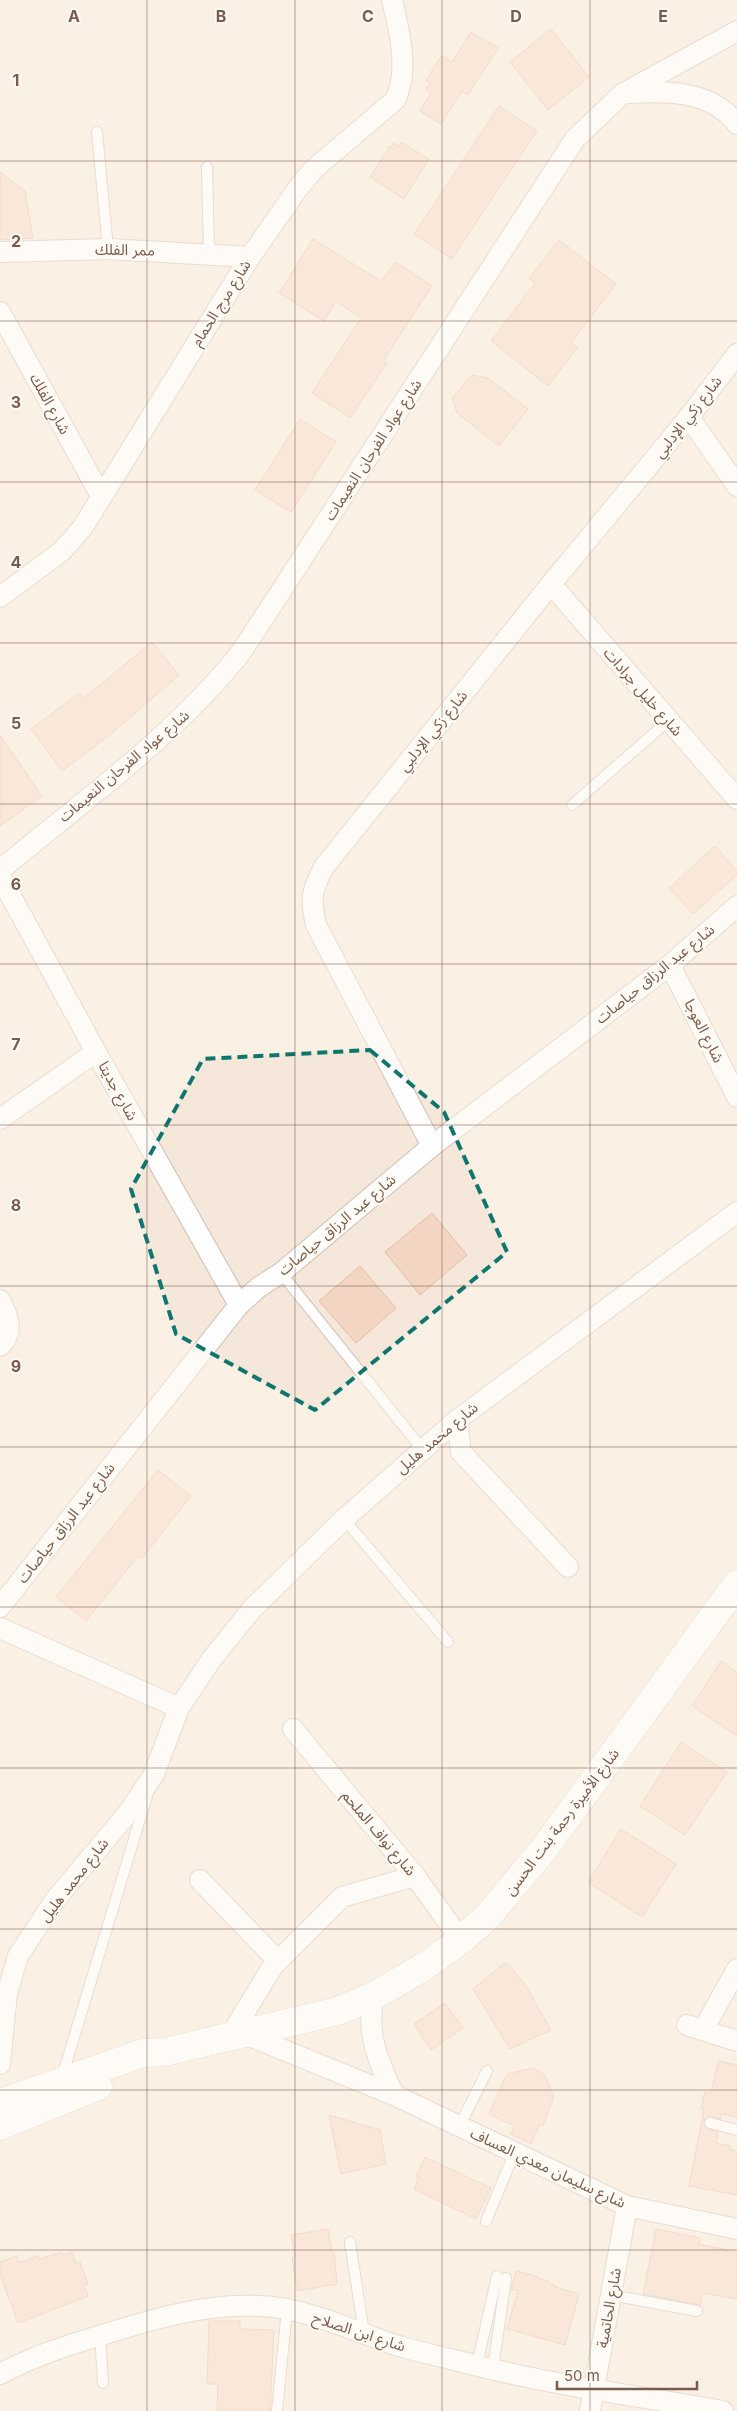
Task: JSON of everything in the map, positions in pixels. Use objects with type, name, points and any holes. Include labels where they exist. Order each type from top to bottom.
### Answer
[{"type":"street","name":"شارع مرج الحمام","points":[[0,597],[62,551],[82,527],[250,257],[299,187],[314,169],[395,100],[401,90],[402,77],[400,40],[392,0]]},
{"type":"street","name":"شارع عواد الفرحان النعيمات","points":[[0,870],[194,706],[242,651],[575,139],[622,94],[737,32]]},
{"type":"street","points":[[622,94],[680,92],[717,107],[737,124]]},
{"type":"street","name":"ممر الفلك","points":[[0,252],[108,249],[208,253],[250,257]]},
{"type":"street","name":"شارع الفلك","points":[[0,312],[101,496]]},
{"type":"street","name":"شارع زكي الإدلبي","points":[[432,1146],[327,949],[316,924],[311,900],[315,884],[324,867],[551,584],[689,417],[737,354]]},
{"type":"street","points":[[689,417],[737,486]]},
{"type":"street","name":"شارع خليل جرادات","points":[[551,584],[737,799]]},
{"type":"street","name":"شارع جديتا","points":[[0,876],[96,1052],[239,1305]]},
{"type":"street","name":"شارع عبد الرزاق حياصات","points":[[0,1607],[239,1305],[259,1287],[281,1273],[432,1146],[670,965],[737,906]]},
{"type":"street","name":"شارع العوجا","points":[[670,965],[737,1097]]},
{"type":"street","points":[[0,1119],[96,1052]]},
{"type":"street","name":"شارع محمد هليل","points":[[0,2064],[7,1994],[18,1956],[55,1900],[128,1813],[154,1774],[179,1708],[211,1660],[252,1608],[344,1519],[457,1420],[737,1212]]},
{"type":"street","points":[[0,1300],[10,1326],[9,1335],[0,1346]]},
{"type":"street","points":[[457,1420],[461,1452],[568,1567]]},
{"type":"street","name":"شارع الأميرة رحمة بنت الحسن","points":[[0,2102],[142,2053],[165,2052],[338,2011],[374,1996],[418,1970],[461,1940],[486,1918],[544,1850],[737,1584]]},
{"type":"street","points":[[0,1628],[179,1708]]},
{"type":"street","name":"شارع نواف الملحم","points":[[293,1729],[415,1876],[461,1940]]},
{"type":"street","points":[[236,2035],[278,1961],[342,1897],[415,1876]]},
{"type":"street","points":[[200,1880],[278,1961]]},
{"type":"street","points":[[737,1969],[695,2028],[737,2041]]},
{"type":"street","points":[[374,1996],[370,2011],[371,2034],[382,2071],[394,2095]]},
{"type":"street","name":"شارع سليمان معدي العساف","points":[[236,2035],[394,2095],[514,2154],[627,2206],[737,2229]]},
{"type":"street","name":"شارع الأميرة رحمة بنت الحسن","points":[[0,2126],[151,2064],[165,2052]]},
{"type":"street","name":"شارع الحاتمية","points":[[590,2411],[627,2206]]},
{"type":"street","name":"شارع ابن الصلاح","points":[[0,2374],[26,2360],[58,2347],[158,2318],[210,2308],[245,2306],[287,2310],[401,2346],[485,2367],[723,2411]]},
{"type":"lane","points":[[97,132],[108,249]]},
{"type":"lane","points":[[207,167],[208,253]]},
{"type":"lane","points":[[572,805],[668,721]]},
{"type":"lane","points":[[281,1273],[422,1449]]},
{"type":"lane","points":[[344,1519],[448,1642]]},
{"type":"lane","points":[[61,2080],[154,1774]]},
{"type":"lane","points":[[459,2127],[487,2071]]},
{"type":"lane","points":[[710,2123],[737,2130]]},
{"type":"lane","points":[[486,2221],[514,2154]]},
{"type":"lane","points":[[350,2242],[364,2333]]},
{"type":"lane","points":[[485,2367],[502,2277],[485,2367]]},
{"type":"lane","points":[[611,2295],[697,2311]]},
{"type":"lane","points":[[277,2411],[287,2310]]},
{"type":"lane","points":[[100,2335],[103,2383]]},
{"type":"highlighted area","points":[[370,1050],[444,1112],[507,1252],[315,1410],[176,1334],[131,1189],[203,1059]]},
{"type":"shaded area","points":[[0,0],[737,0],[737,2411],[0,2411]]},
{"type":"building","points":[[551,29],[589,77],[548,110],[510,62]]},
{"type":"building","points":[[471,32],[498,48],[468,95],[462,91],[441,124],[420,111],[431,93],[426,89],[430,84],[426,80],[442,55],[452,62]]},
{"type":"building","points":[[499,106],[537,131],[452,259],[414,234]]},
{"type":"building","points":[[401,142],[429,159],[404,199],[370,177],[390,146],[392,147],[393,143],[399,147]]},
{"type":"building","points":[[0,172],[25,191],[33,238],[0,240]]},
{"type":"building","points":[[313,239],[381,281],[396,262],[432,286],[383,361],[387,363],[350,418],[312,393],[361,318],[336,301],[324,321],[279,293]]},
{"type":"building","points":[[559,240],[616,284],[571,343],[578,347],[548,386],[491,341],[535,283],[529,278]]},
{"type":"building","points":[[472,375],[488,378],[528,409],[499,446],[457,413],[452,398]]},
{"type":"building","points":[[300,419],[336,442],[291,512],[255,490]]},
{"type":"building","points":[[152,642],[179,675],[111,734],[62,771],[31,729],[80,693],[84,698]]},
{"type":"building","points":[[0,735],[42,796],[0,826]]},
{"type":"building","points":[[715,846],[737,871],[737,875],[693,914],[669,888]]},
{"type":"building","points":[[432,1213],[467,1255],[420,1295],[385,1252]]},
{"type":"building","points":[[360,1266],[396,1308],[356,1343],[319,1301]]},
{"type":"building","points":[[158,1470],[191,1496],[142,1558],[138,1556],[86,1621],[56,1597]]},
{"type":"building","points":[[721,1661],[737,1672],[737,1736],[692,1706]]},
{"type":"building","points":[[681,1742],[727,1772],[685,1835],[640,1806]]},
{"type":"building","points":[[621,1829],[676,1864],[642,1917],[588,1882]]},
{"type":"building","points":[[506,1962],[523,1981],[551,2030],[510,2049],[473,1989]]},
{"type":"building","points":[[445,2003],[463,2028],[431,2050],[414,2024]]},
{"type":"building","points":[[718,2061],[737,2065],[737,2117],[721,2114],[720,2119],[709,2116],[703,2124],[708,2129],[718,2132],[716,2143],[730,2146],[730,2150],[737,2151],[737,2195],[689,2186],[704,2110],[701,2109],[705,2092],[711,2094]]},
{"type":"building","points":[[532,2068],[544,2074],[554,2096],[543,2126],[540,2124],[531,2144],[511,2134],[514,2126],[489,2114],[507,2074]]},
{"type":"building","points":[[329,2115],[380,2130],[386,2164],[341,2174]]},
{"type":"building","points":[[425,2157],[491,2188],[476,2219],[414,2189],[419,2177],[416,2176]]},
{"type":"building","points":[[328,2229],[332,2252],[334,2252],[337,2284],[297,2291],[292,2258],[295,2257],[291,2235]]},
{"type":"building","points":[[656,2229],[700,2238],[699,2244],[737,2252],[737,2299],[702,2293],[700,2305],[643,2294]]},
{"type":"building","points":[[62,2252],[63,2255],[72,2252],[76,2263],[80,2262],[88,2284],[84,2285],[88,2296],[18,2323],[0,2274],[0,2262],[17,2256],[19,2263],[38,2256],[39,2259]]},
{"type":"building","points":[[516,2271],[539,2277],[539,2279],[548,2281],[548,2283],[555,2287],[579,2294],[565,2345],[507,2329],[518,2291],[511,2289]]},
{"type":"building","points":[[209,2321],[240,2321],[240,2329],[274,2330],[270,2411],[217,2411],[218,2384],[207,2384]]}]
